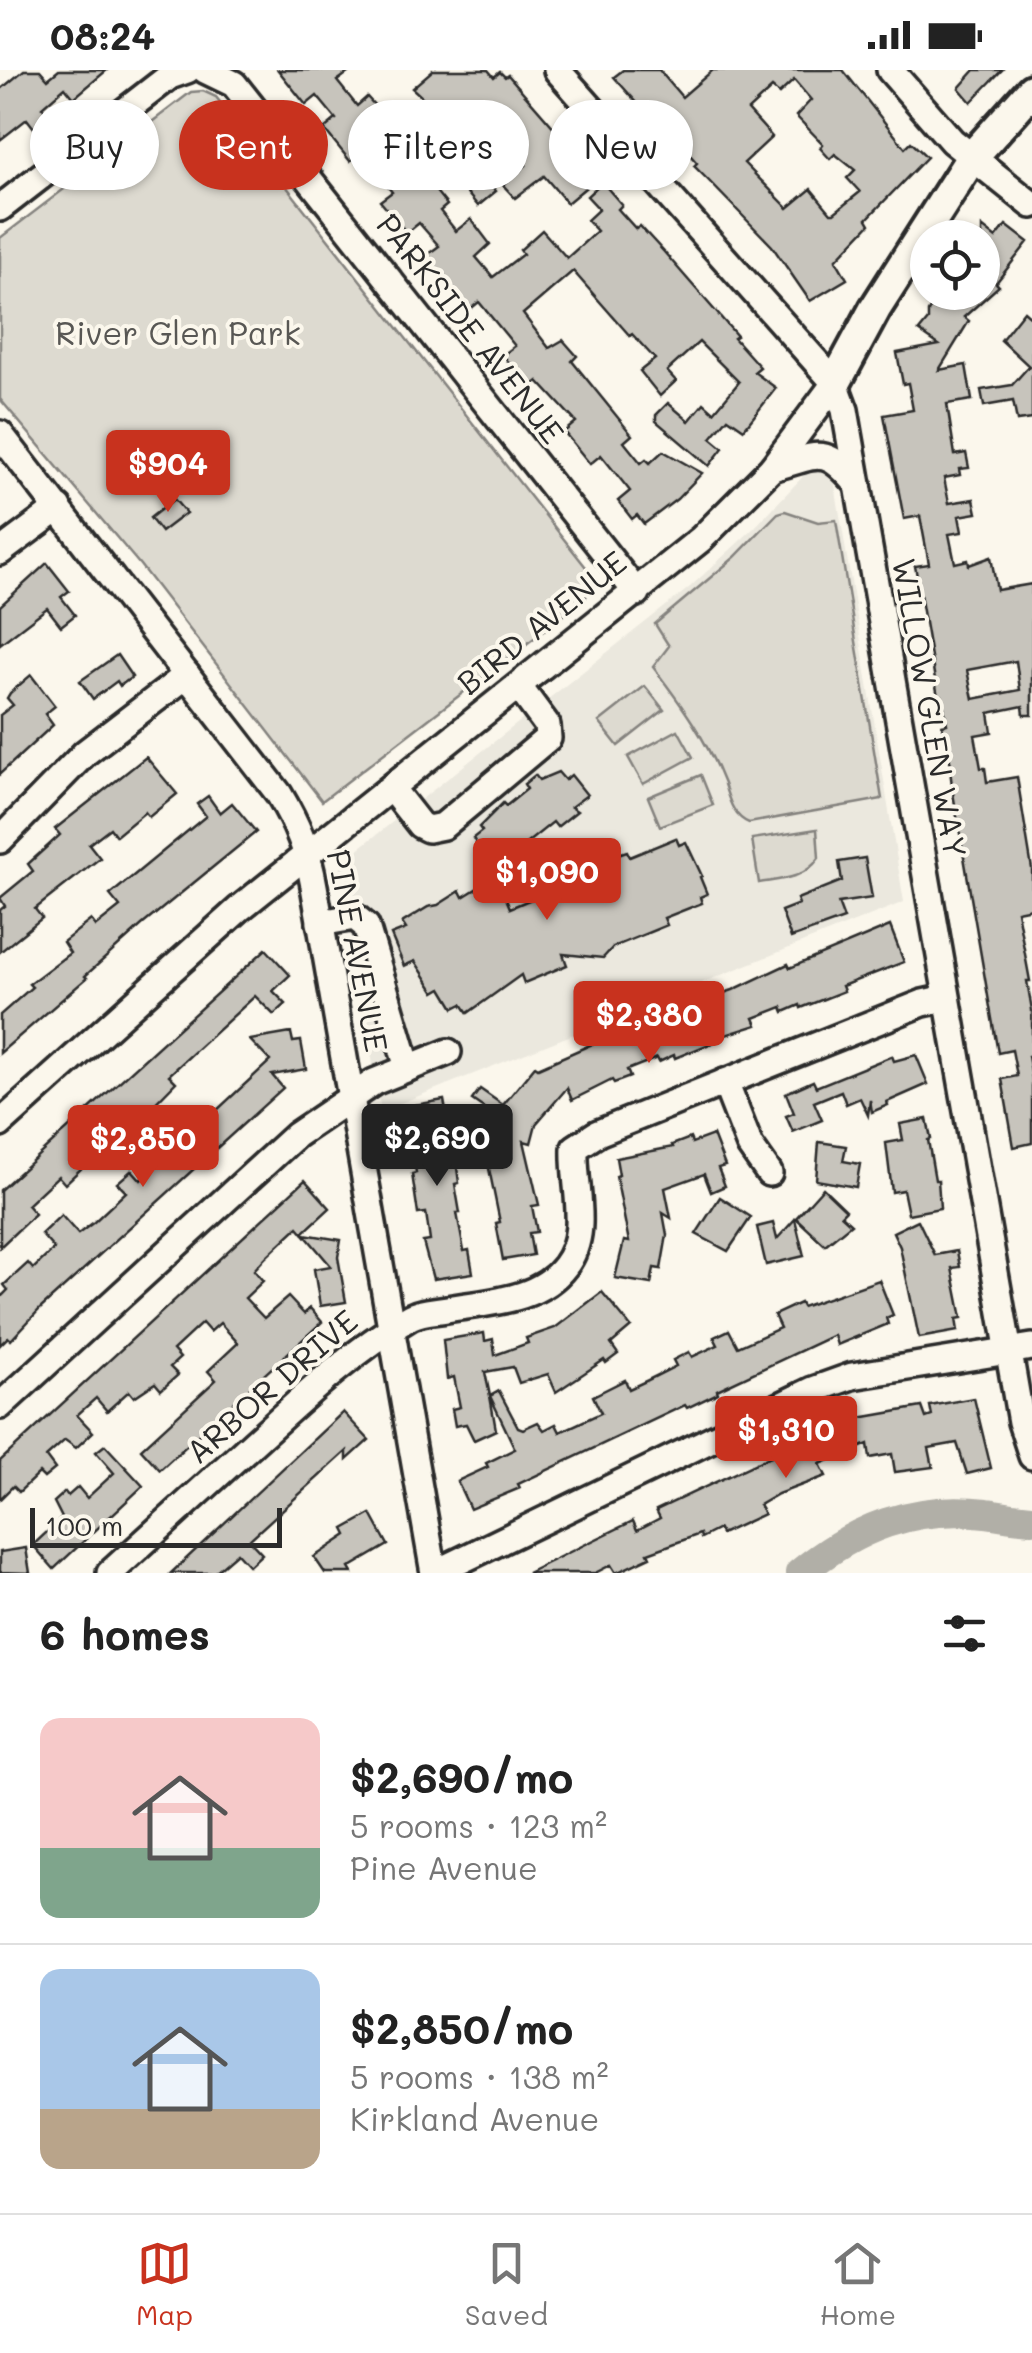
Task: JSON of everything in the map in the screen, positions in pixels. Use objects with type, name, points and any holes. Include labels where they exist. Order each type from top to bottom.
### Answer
[{"type":"main road","name":"BIRD AVENUE","points":[[836,383],[885,293],[972,157],[1032,90]]},
{"type":"street","points":[[0,208],[170,76],[187,70]]},
{"type":"street","name":"PARKSIDE AVENUE","points":[[205,70],[234,84],[637,593]]},
{"type":"street","name":"WILLOW GLEN WAY","points":[[557,70],[836,383],[845,410],[946,998],[1020,1349],[1021,1422],[1032,1456]]},
{"type":"street","points":[[890,70],[952,141],[1032,205]]},
{"type":"street","name":"BIRD AVENUE","points":[[0,1124],[206,936],[702,539],[772,468],[836,383]]},
{"type":"street","name":"PINE AVENUE","points":[[0,434],[279,794],[308,854],[434,1573]]},
{"type":"street","points":[[772,468],[825,455],[835,459],[858,484]]},
{"type":"street","points":[[0,552],[58,508]]},
{"type":"street","points":[[0,840],[85,753],[187,676]]},
{"type":"street","points":[[391,788],[420,825],[428,829],[444,826],[548,738],[547,725],[519,687]]},
{"type":"street","points":[[320,922],[355,916],[366,926],[408,1068]]},
{"type":"street","name":"ARBOR DRIVE","points":[[110,1573],[340,1364],[391,1329],[416,1314],[521,1296],[546,1285],[566,1265],[578,1239],[575,1148],[598,1133],[724,1082],[923,1002],[946,998]]},
{"type":"street","points":[[0,1406],[296,1134],[374,1082],[448,1052]]},
{"type":"street","points":[[724,1082],[750,1146],[769,1172]]},
{"type":"street","points":[[434,1573],[813,1390],[852,1376],[1020,1349]]},
{"type":"shaded area","points":[[810,469],[828,471],[834,479],[904,902],[381,1111],[340,872],[342,862],[690,587]]},
{"type":"green space","name":"River Glen Park","points":[[203,91],[218,100],[181,100],[191,92]]},
{"type":"green space","name":"River Glen Park","points":[[179,101],[179,190],[289,190],[589,571],[591,585],[585,599],[322,801],[140,565],[0,399],[0,238],[63,190],[159,190],[159,116]]},
{"type":"green space","points":[[785,511],[818,522],[836,520],[882,799],[749,823],[735,812],[702,738],[653,667],[669,646],[655,624],[735,557],[778,513]]},
{"type":"green space","points":[[645,686],[664,710],[618,746],[599,722]]},
{"type":"green space","points":[[678,730],[693,757],[643,784],[628,757]]},
{"type":"green space","points":[[701,775],[713,805],[660,826],[648,797]]},
{"type":"green space","points":[[817,829],[819,858],[813,865],[792,877],[759,883],[752,839]]},
{"type":"building","points":[[24,70],[40,70],[48,79],[59,70],[107,70],[74,98],[65,87],[50,100],[30,100],[30,123],[27,119],[0,140],[0,90]]},
{"type":"building","points":[[278,70],[352,70],[337,81],[352,100],[348,100],[348,159],[328,134],[328,126],[336,119],[328,109],[328,100],[317,96],[302,100]]},
{"type":"building","points":[[433,70],[488,70],[494,77],[500,72],[508,75],[549,122],[549,182],[544,176],[529,187],[529,100],[425,100],[412,88]]},
{"type":"building","points":[[623,70],[659,70],[682,97],[713,70],[843,70],[905,148],[911,142],[927,157],[867,219],[870,224],[836,260],[847,279],[810,301],[772,246],[694,166],[697,163],[693,158],[693,100],[635,100],[614,77]],"holes":[[[794,80],[811,100],[796,116],[823,144],[820,148],[830,159],[835,154],[855,170],[847,178],[860,192],[834,213],[811,189],[788,208],[744,163],[772,137],[748,110],[772,88],[779,94]]]},
{"type":"building","points":[[975,70],[1002,70],[971,102],[959,88]]},
{"type":"building","points":[[435,190],[447,205],[440,211],[456,231],[471,219],[490,244],[476,257],[493,277],[523,254],[520,250],[542,230],[567,258],[597,231],[587,220],[599,209],[587,196],[593,190],[609,190],[622,205],[618,209],[636,229],[640,226],[737,336],[734,338],[760,367],[754,372],[776,388],[744,429],[728,418],[711,438],[723,448],[709,466],[656,421],[656,415],[668,403],[689,421],[704,403],[714,412],[739,382],[699,342],[667,371],[676,381],[660,396],[640,371],[655,359],[573,271],[523,314],[549,348],[563,340],[577,356],[572,361],[632,435],[624,442],[641,463],[646,459],[650,463],[663,451],[702,473],[677,499],[644,524],[637,515],[632,519],[618,501],[630,491],[601,455],[590,464],[564,432],[576,422],[538,381],[529,388],[503,355],[515,346],[479,302],[468,311],[424,257],[439,246],[419,223],[407,233],[380,201],[392,192]]},
{"type":"building","points":[[471,190],[496,191],[478,206],[467,193]]},
{"type":"building","points":[[508,190],[526,190],[515,198]]},
{"type":"building","points":[[556,190],[583,190],[567,203]]},
{"type":"building","points":[[1006,225],[1028,242],[1000,278],[1000,233]]},
{"type":"building","points":[[972,310],[964,317],[969,321],[939,370],[966,365],[972,400],[947,404],[955,455],[966,453],[969,468],[959,469],[960,475],[944,478],[949,503],[974,499],[977,513],[959,516],[962,532],[949,534],[955,563],[968,560],[969,565],[991,557],[997,590],[1032,584],[1032,715],[1024,715],[1023,706],[989,713],[992,732],[975,735],[987,782],[1017,777],[1032,869],[1032,908],[1017,911],[1032,1010],[1032,1055],[1028,1056],[1032,1143],[1014,1147],[1002,1079],[1017,1076],[1012,1050],[998,1053],[942,725],[947,724],[942,696],[938,697],[915,566],[929,564],[920,516],[904,519],[884,415],[913,410],[897,353],[939,345],[919,331],[928,320],[928,312]],"holes":[[[1016,661],[1020,690],[973,699],[967,670]]]},
{"type":"building","points":[[1024,311],[1032,318],[1032,419],[1017,421],[1013,401],[984,406],[981,390],[1012,385],[1029,366],[1001,340]]},
{"type":"building","points":[[174,499],[186,513],[161,532],[150,518]]},
{"type":"building","points":[[47,563],[69,591],[61,597],[75,615],[61,626],[47,608],[0,644],[0,606]]},
{"type":"building","points":[[117,655],[132,677],[120,686],[117,681],[93,699],[80,681]]},
{"type":"building","points":[[31,675],[55,706],[45,714],[53,725],[0,774],[0,715],[13,705],[7,698],[10,693]]},
{"type":"building","points":[[146,757],[177,794],[149,817],[145,812],[116,836],[110,828],[89,844],[100,858],[35,909],[42,918],[0,952],[0,910],[5,906],[0,898],[33,871],[28,864],[60,835],[55,829]]},
{"type":"building","points":[[558,772],[565,780],[571,775],[587,795],[571,807],[577,811],[557,827],[553,822],[492,871],[473,838],[482,831],[479,827],[503,803],[506,806],[527,789],[524,784],[535,775],[539,780]]},
{"type":"building","points":[[208,796],[220,813],[232,803],[256,832],[142,925],[0,1053],[0,1015],[32,987],[29,984],[70,953],[63,942],[91,920],[96,926],[120,907],[110,895],[206,816],[197,804]]},
{"type":"building","points":[[676,838],[679,845],[686,842],[702,876],[707,894],[700,897],[702,903],[664,918],[667,925],[613,947],[603,958],[563,954],[567,965],[524,983],[521,975],[468,1013],[462,1004],[454,1008],[442,988],[435,992],[415,961],[404,966],[391,935],[406,929],[402,923],[428,907],[460,891],[463,897],[497,876],[510,908],[553,890],[550,882],[618,854],[627,851],[630,857]]},
{"type":"building","points":[[865,858],[872,898],[838,903],[844,919],[791,938],[781,911],[799,904],[797,899],[842,881],[839,862]]},
{"type":"building","points":[[890,926],[904,962],[842,986],[844,991],[801,1008],[800,1005],[784,1012],[782,1007],[754,1018],[757,1025],[716,1038],[717,1041],[675,1058],[674,1055],[659,1062],[657,1058],[627,1070],[630,1077],[614,1083],[612,1080],[572,1100],[567,1088],[536,1124],[531,1143],[524,1141],[539,1205],[532,1206],[537,1232],[529,1233],[533,1255],[503,1260],[496,1223],[500,1222],[486,1154],[477,1151],[488,1111],[472,1100],[480,1089],[503,1105],[535,1066],[618,1035],[619,1038],[661,1017],[668,1032],[705,1017],[699,1001]]},
{"type":"building","points":[[266,949],[290,975],[273,991],[286,1004],[274,1015],[255,996],[169,1075],[176,1082],[128,1131],[119,1121],[83,1154],[78,1163],[82,1168],[65,1184],[58,1176],[27,1205],[35,1214],[0,1247],[0,1190]]},
{"type":"building","points":[[291,1033],[293,1042],[301,1041],[306,1069],[272,1075],[283,1088],[40,1309],[11,1340],[8,1337],[0,1345],[0,1298],[8,1290],[4,1285],[28,1263],[33,1269],[54,1249],[41,1234],[61,1215],[78,1234],[94,1222],[126,1192],[117,1183],[132,1170],[141,1180],[162,1160],[158,1155],[179,1136],[174,1130],[190,1114],[201,1125],[270,1061],[250,1040]]},
{"type":"building","points":[[916,1055],[928,1084],[872,1112],[870,1100],[868,1115],[860,1098],[846,1104],[841,1091],[814,1102],[822,1120],[793,1132],[786,1116],[794,1113],[786,1093],[813,1081],[816,1087],[892,1056],[894,1061]]},
{"type":"building","points":[[444,1100],[448,1122],[442,1123],[448,1161],[456,1160],[457,1213],[464,1251],[469,1250],[473,1273],[433,1279],[423,1242],[430,1241],[426,1213],[418,1214],[412,1144],[407,1145],[403,1107]]},
{"type":"building","points":[[927,1119],[940,1208],[908,1214],[903,1190],[892,1192],[886,1143],[903,1140],[900,1124]]},
{"type":"building","points":[[713,1135],[725,1166],[718,1168],[725,1186],[711,1192],[704,1174],[665,1188],[671,1218],[663,1213],[667,1235],[661,1269],[654,1268],[651,1284],[615,1278],[624,1241],[629,1242],[616,1158]]},
{"type":"building","points":[[819,1142],[846,1146],[843,1161],[860,1164],[856,1187],[816,1180]]},
{"type":"building","points":[[305,1180],[330,1208],[303,1233],[298,1227],[266,1257],[254,1270],[263,1281],[245,1298],[264,1318],[288,1297],[304,1314],[310,1308],[322,1322],[160,1470],[141,1449],[216,1380],[208,1371],[238,1343],[220,1323],[210,1332],[202,1323],[173,1350],[180,1358],[170,1367],[178,1375],[161,1390],[155,1383],[134,1397],[129,1391],[107,1411],[96,1398],[77,1415],[93,1432],[76,1448],[65,1440],[46,1457],[55,1469],[44,1478],[39,1473],[19,1492],[13,1486],[0,1499],[0,1461]]},
{"type":"building","points":[[823,1188],[846,1210],[841,1215],[851,1224],[825,1245],[796,1218]]},
{"type":"building","points":[[720,1197],[751,1217],[728,1251],[696,1234]]},
{"type":"building","points":[[795,1219],[804,1256],[766,1265],[757,1227],[773,1223],[777,1239]]},
{"type":"building","points":[[918,1220],[935,1255],[957,1251],[960,1267],[952,1268],[962,1318],[956,1319],[958,1331],[919,1338],[900,1247],[893,1232]]},
{"type":"building","points":[[304,1234],[341,1240],[338,1257],[346,1302],[320,1306],[314,1269],[331,1266]]},
{"type":"building","points":[[879,1280],[893,1315],[886,1318],[888,1324],[837,1345],[834,1335],[470,1509],[457,1481],[515,1449],[490,1396],[499,1391],[518,1427],[523,1429],[538,1422],[544,1430],[556,1424],[560,1432],[601,1413],[593,1396],[625,1380],[629,1389],[648,1380],[676,1366],[673,1360],[689,1352],[692,1357],[718,1345],[714,1337],[729,1330],[738,1347],[780,1328],[774,1315],[800,1303],[802,1307]]},
{"type":"building","points":[[602,1292],[631,1327],[611,1344],[618,1354],[556,1392],[548,1374],[519,1383],[513,1367],[485,1372],[496,1430],[474,1440],[466,1424],[455,1426],[452,1409],[460,1407],[454,1377],[447,1379],[443,1340],[484,1333],[485,1341],[493,1339],[495,1355],[555,1328]]},
{"type":"building","points":[[974,1398],[991,1468],[967,1474],[957,1443],[929,1448],[933,1467],[895,1472],[892,1454],[870,1458],[868,1444],[820,1464],[826,1476],[778,1494],[759,1505],[764,1514],[721,1534],[719,1529],[648,1553],[650,1557],[616,1573],[611,1565],[595,1573],[527,1573],[633,1521],[637,1530],[660,1518],[656,1510],[848,1420],[922,1407],[926,1418],[932,1416],[930,1406]]},
{"type":"building","points":[[343,1412],[369,1440],[347,1460],[347,1451],[249,1540],[262,1554],[249,1566],[237,1553],[214,1573],[171,1573]]},
{"type":"building","points":[[105,1445],[143,1486],[54,1569],[33,1545],[62,1518],[54,1502],[65,1492],[68,1496],[78,1487],[87,1498],[114,1473],[96,1452]]},
{"type":"building","points":[[371,1514],[388,1545],[349,1568],[352,1573],[325,1573],[314,1557],[347,1535],[344,1529]]},
{"type":"building","points":[[26,1548],[30,1573],[0,1572],[0,1552]]},
{"type":"waterway","points":[[800,1573],[842,1543],[910,1516],[960,1511],[1032,1519]]}]
